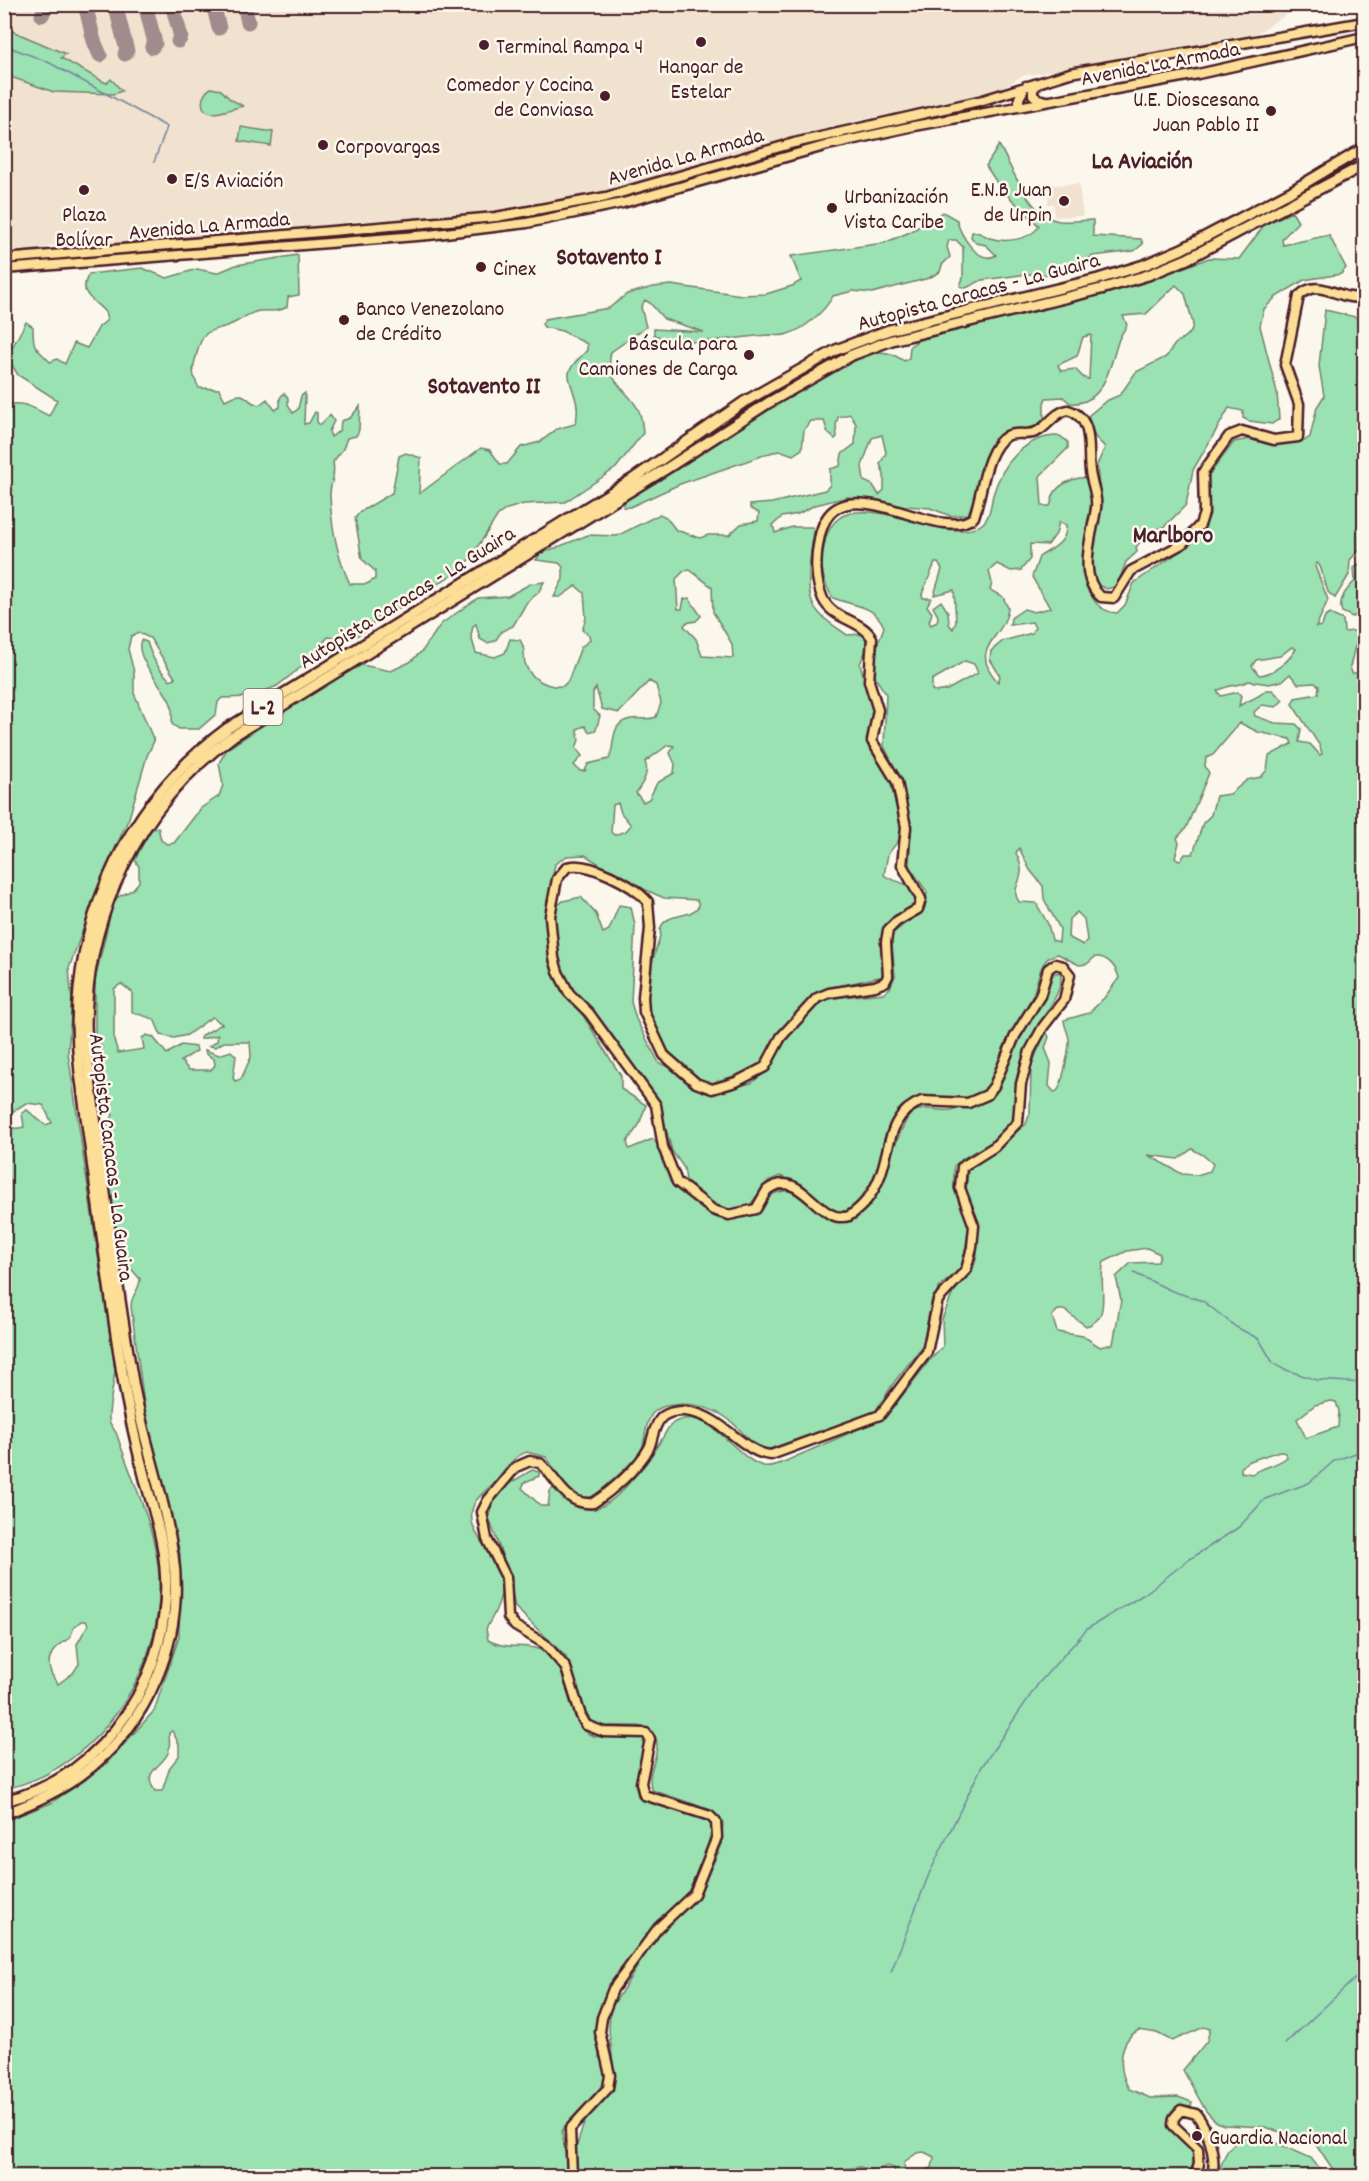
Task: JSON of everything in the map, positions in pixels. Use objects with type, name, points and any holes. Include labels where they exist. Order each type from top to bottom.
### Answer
[{"type":"highway","name":"Autopista Caracas - La Guaira","points":[[4,1801],[59,1779],[86,1759],[113,1733],[133,1706],[148,1676],[164,1616],[164,1556],[123,1382],[80,1073],[77,1024],[84,955],[97,904],[119,853],[155,796],[195,754],[228,728],[633,479],[744,402],[836,350],[889,330],[1098,279],[1159,260],[1290,192],[1365,148]]},
{"type":"highway","name":"Autopista Caracas - La Guaira","points":[[4,1814],[75,1779],[101,1758],[128,1730],[156,1679],[166,1652],[173,1618],[175,1580],[173,1554],[140,1422],[131,1370],[89,1072],[86,1024],[93,957],[106,907],[127,858],[162,802],[201,760],[233,736],[669,467],[768,403],[840,361],[892,340],[1101,289],[1155,272],[1365,165]]},
{"type":"main road","name":"Avenida La Armada","points":[[4,259],[496,218],[617,194],[794,143],[965,105],[1041,81],[1099,67],[1365,22]]},
{"type":"main road","name":"Avenida La Armada","points":[[4,269],[429,235],[527,223],[623,202],[828,145],[1019,106],[1198,74],[1365,36]]},
{"type":"main road","points":[[1041,81],[1033,89],[1033,95],[1038,99],[1049,101]]},
{"type":"main road","points":[[1019,106],[1019,98],[1026,86]]},
{"type":"main road","points":[[572,2176],[570,2129],[606,2092],[609,2084],[600,2032],[604,2010],[622,1976],[658,1928],[694,1894],[716,1841],[717,1826],[713,1819],[703,1813],[644,1795],[641,1783],[651,1739],[646,1733],[604,1732],[591,1728],[583,1722],[566,1668],[545,1644],[515,1626],[508,1617],[506,1577],[483,1526],[484,1507],[516,1467],[530,1461],[544,1467],[560,1489],[573,1499],[593,1503],[641,1460],[650,1445],[659,1421],[672,1413],[688,1411],[711,1419],[730,1430],[753,1450],[771,1455],[880,1415],[927,1352],[938,1300],[949,1285],[966,1270],[974,1226],[961,1194],[962,1167],[994,1148],[1018,1122],[1022,1083],[1030,1051],[1037,1035],[1064,1000],[1070,975],[1067,968],[1059,964],[1048,969],[1040,996],[1018,1030],[994,1086],[987,1095],[968,1104],[922,1101],[900,1119],[888,1140],[883,1169],[876,1185],[863,1204],[849,1216],[832,1216],[801,1190],[784,1185],[772,1186],[767,1190],[759,1205],[750,1212],[725,1215],[713,1210],[678,1182],[663,1147],[656,1105],[611,1047],[589,1013],[563,982],[554,958],[550,930],[550,910],[557,879],[567,867],[585,865],[638,893],[648,902],[650,928],[643,997],[644,1012],[664,1055],[696,1083],[709,1088],[736,1082],[765,1067],[781,1037],[817,998],[829,993],[875,986],[885,982],[888,976],[886,942],[888,930],[897,921],[918,909],[921,899],[902,865],[906,827],[897,782],[872,741],[878,710],[869,681],[872,638],[860,625],[832,611],[824,600],[819,586],[818,541],[829,517],[839,507],[857,502],[956,523],[968,521],[974,517],[989,461],[999,442],[1013,434],[1037,432],[1058,414],[1068,410],[1078,416],[1090,438],[1090,473],[1096,504],[1089,538],[1090,579],[1101,597],[1114,598],[1131,571],[1182,544],[1200,525],[1204,513],[1203,472],[1229,436],[1242,431],[1274,440],[1298,437],[1299,404],[1285,365],[1299,296],[1305,291],[1318,287],[1354,298],[1365,296]]},
{"type":"main road","points":[[1195,2176],[1199,2164],[1198,2149],[1173,2125],[1174,2118],[1181,2110],[1196,2114],[1202,2122],[1214,2160],[1212,2176]]},
{"type":"shaded area","points":[[5,5],[1302,5],[1249,38],[1022,76],[1006,86],[968,98],[866,119],[727,157],[715,156],[694,163],[689,169],[532,209],[476,216],[384,222],[349,221],[341,226],[86,246],[80,243],[49,246],[42,250],[5,253]]},
{"type":"shaded area","name":"E.N.B Juan de Urpin","points":[[1079,184],[1083,216],[1054,217],[1054,204],[1048,204],[1049,185]]},
{"type":"green space","points":[[5,28],[66,54],[61,58],[102,81],[107,83],[111,79],[122,91],[114,94],[54,92],[5,75]]},
{"type":"green space","points":[[211,88],[221,90],[230,99],[243,106],[220,112],[208,112],[202,102],[205,94]]},
{"type":"green space","points":[[241,127],[273,132],[271,146],[239,141]]},
{"type":"green space","points":[[999,145],[1023,191],[1039,211],[1049,218],[1060,221],[1093,220],[1093,236],[1141,239],[1143,244],[1134,251],[1093,256],[1063,275],[1028,274],[982,280],[966,288],[960,286],[963,278],[963,247],[956,240],[949,240],[947,247],[950,257],[942,265],[940,272],[929,278],[872,293],[853,291],[833,296],[825,308],[808,324],[783,335],[696,342],[668,339],[654,335],[654,329],[704,332],[664,319],[645,300],[641,307],[646,327],[611,352],[610,362],[617,384],[633,401],[639,412],[643,433],[616,468],[565,502],[524,504],[507,509],[498,515],[470,559],[455,573],[399,608],[378,617],[370,627],[356,636],[345,639],[328,637],[305,664],[277,686],[250,697],[222,698],[218,702],[216,714],[199,729],[179,729],[172,724],[171,704],[146,664],[140,647],[141,640],[147,642],[156,663],[166,676],[170,680],[175,678],[150,638],[139,633],[131,636],[128,649],[134,672],[134,693],[154,741],[147,756],[129,818],[102,877],[69,968],[72,1002],[68,1053],[115,1370],[109,1420],[117,1435],[151,1531],[158,1565],[159,1602],[153,1638],[140,1673],[122,1706],[99,1734],[71,1759],[40,1777],[5,1789],[4,406],[22,404],[49,416],[57,400],[18,375],[7,357],[26,322],[33,327],[34,344],[38,350],[50,362],[57,359],[65,364],[74,343],[87,348],[99,327],[107,320],[105,312],[88,296],[86,291],[89,274],[142,268],[167,278],[197,269],[217,273],[236,265],[298,255],[299,295],[288,297],[287,307],[283,309],[253,313],[207,333],[200,344],[193,374],[199,388],[219,389],[225,400],[242,395],[259,405],[267,399],[275,410],[280,407],[280,398],[284,393],[293,413],[298,409],[301,396],[305,393],[304,424],[309,423],[315,412],[320,425],[330,415],[334,421],[329,431],[331,437],[340,430],[341,421],[350,418],[360,406],[359,430],[356,436],[347,438],[343,449],[333,462],[334,472],[330,494],[336,540],[345,573],[350,584],[367,584],[375,579],[375,571],[362,559],[355,518],[360,512],[392,493],[399,456],[406,453],[421,458],[419,494],[481,448],[490,450],[500,464],[507,464],[521,447],[540,442],[557,429],[575,424],[577,409],[569,373],[574,363],[587,350],[587,344],[562,331],[544,327],[542,324],[545,319],[609,308],[627,294],[653,287],[671,285],[742,295],[766,294],[801,281],[791,256],[884,243],[910,232],[943,212],[957,220],[966,240],[977,252],[983,256],[996,255],[986,245],[976,243],[971,237],[972,232],[990,238],[1010,240],[1024,237],[1039,226],[1001,189],[986,166]],"holes":[[[26,1103],[43,1105],[52,1123],[45,1125],[27,1110],[22,1113],[24,1127],[11,1127],[7,1123],[7,1115]],[[81,1621],[86,1621],[88,1625],[77,1644],[79,1664],[73,1673],[58,1684],[50,1670],[50,1657],[57,1647],[70,1638],[74,1627]]]},
{"type":"green space","points":[[1292,212],[1298,222],[1282,239],[1283,245],[1329,235],[1346,268],[1341,274],[1304,280],[1276,297],[1264,309],[1260,326],[1277,392],[1279,419],[1272,424],[1249,421],[1243,418],[1243,411],[1229,408],[1193,470],[1186,505],[1164,527],[1149,531],[1136,547],[1137,552],[1126,562],[1117,586],[1107,589],[1097,585],[1092,570],[1091,549],[1100,502],[1097,465],[1105,447],[1095,437],[1088,416],[1106,401],[1120,395],[1136,372],[1166,357],[1175,344],[1191,332],[1193,324],[1185,294],[1176,285],[1146,314],[1123,316],[1127,325],[1119,340],[1104,383],[1091,398],[1070,403],[1063,397],[1046,398],[1044,425],[1040,430],[1017,433],[993,447],[968,514],[951,516],[930,508],[884,504],[848,497],[815,505],[798,514],[782,517],[773,525],[775,533],[792,527],[812,527],[814,531],[809,576],[812,602],[823,617],[847,635],[862,634],[866,637],[866,650],[860,664],[873,709],[868,746],[889,775],[901,829],[899,840],[888,854],[884,875],[909,886],[917,903],[893,918],[885,930],[883,944],[886,969],[884,976],[830,988],[812,996],[776,1035],[759,1068],[709,1084],[685,1071],[666,1050],[653,1025],[647,999],[649,974],[661,927],[669,919],[695,910],[699,906],[697,900],[664,898],[630,883],[585,855],[567,856],[555,864],[546,916],[549,962],[566,995],[579,1009],[621,1076],[621,1089],[646,1105],[639,1125],[627,1142],[629,1149],[653,1139],[673,1181],[700,1208],[721,1219],[742,1215],[772,1194],[787,1191],[802,1196],[831,1221],[852,1219],[872,1196],[901,1131],[912,1113],[925,1109],[956,1110],[962,1107],[951,1101],[929,1097],[909,1103],[900,1110],[885,1137],[872,1186],[847,1213],[833,1211],[802,1184],[780,1176],[768,1181],[750,1205],[729,1211],[712,1205],[686,1180],[684,1168],[672,1151],[659,1104],[565,981],[556,956],[553,915],[557,906],[563,901],[581,897],[596,914],[603,933],[609,930],[619,905],[631,907],[635,925],[631,1002],[636,1019],[659,1063],[671,1068],[696,1089],[712,1093],[751,1083],[766,1072],[792,1031],[817,1004],[831,998],[884,993],[890,988],[895,976],[891,935],[925,907],[927,892],[909,866],[911,833],[902,783],[884,746],[886,694],[876,679],[874,670],[878,643],[884,627],[875,614],[869,610],[833,598],[829,592],[824,580],[822,561],[824,546],[833,524],[849,513],[870,512],[944,529],[965,530],[982,524],[988,515],[997,484],[1009,462],[1036,440],[1060,436],[1068,442],[1068,448],[1040,476],[1042,506],[1050,506],[1057,489],[1074,479],[1086,478],[1092,498],[1084,548],[1086,577],[1095,601],[1104,609],[1117,613],[1125,605],[1134,583],[1192,543],[1202,527],[1209,475],[1234,442],[1249,439],[1271,445],[1304,441],[1310,437],[1317,407],[1324,396],[1319,366],[1325,310],[1364,319],[1364,545],[1350,560],[1349,575],[1335,598],[1328,592],[1320,566],[1317,563],[1315,566],[1328,600],[1316,627],[1322,626],[1325,617],[1330,614],[1343,620],[1344,632],[1364,630],[1364,645],[1355,646],[1350,667],[1352,673],[1364,673],[1364,2176],[1336,2174],[1316,2144],[1265,2127],[1224,2125],[1216,2122],[1206,2111],[1183,2070],[1207,2041],[1210,2029],[1204,2027],[1172,2041],[1157,2033],[1139,2030],[1127,2041],[1122,2056],[1123,2073],[1129,2089],[1150,2098],[1178,2097],[1192,2102],[1191,2106],[1179,2105],[1174,2108],[1168,2118],[1170,2128],[1195,2152],[1191,2176],[895,2176],[894,2168],[887,2166],[875,2171],[860,2167],[834,2170],[861,2176],[5,2176],[5,1821],[51,1803],[106,1764],[154,1711],[179,1637],[180,1554],[146,1419],[131,1306],[140,1279],[122,1258],[114,1219],[103,1133],[113,1115],[108,1104],[100,1100],[96,1064],[102,1048],[95,1035],[95,980],[114,899],[132,890],[139,882],[139,867],[135,860],[149,831],[158,827],[161,840],[167,844],[174,843],[201,808],[219,796],[223,785],[219,763],[227,749],[331,681],[362,665],[391,671],[410,662],[423,650],[441,624],[478,598],[508,596],[530,584],[544,582],[538,593],[527,602],[513,626],[502,631],[495,641],[487,643],[480,639],[476,624],[473,626],[471,636],[476,653],[495,657],[505,653],[510,639],[520,640],[524,648],[525,663],[531,674],[546,684],[563,686],[568,681],[581,647],[590,640],[589,635],[582,630],[586,618],[584,593],[576,586],[560,597],[554,597],[563,579],[563,567],[559,563],[536,560],[540,554],[588,535],[617,536],[660,514],[666,517],[676,530],[700,538],[708,535],[729,535],[741,524],[758,521],[759,513],[750,508],[750,505],[772,503],[825,490],[830,485],[830,469],[840,466],[842,454],[855,444],[856,424],[850,414],[838,417],[835,439],[828,433],[824,421],[810,421],[804,430],[802,449],[793,455],[782,451],[773,452],[680,484],[630,507],[623,507],[626,499],[762,413],[863,356],[885,353],[904,361],[909,358],[910,346],[919,340],[1134,286],[1209,258],[1239,259],[1265,224]],"holes":[[[1091,335],[1089,379],[1084,378],[1075,369],[1061,371],[1058,365],[1077,356],[1083,337]],[[882,435],[886,453],[880,464],[884,474],[884,490],[879,495],[873,485],[864,481],[862,466],[872,438]],[[1059,522],[1066,525],[1061,541],[1039,557],[1032,577],[1050,608],[1034,612],[1024,609],[1011,618],[1010,625],[1032,622],[1035,628],[1032,633],[1003,641],[991,651],[990,659],[1000,676],[998,682],[989,670],[986,651],[1001,628],[1008,608],[1003,597],[990,590],[992,583],[989,571],[997,564],[1011,571],[1021,570],[1030,559],[1030,544],[1048,545],[1056,534]],[[935,563],[938,563],[942,569],[934,595],[954,590],[956,622],[953,629],[949,624],[948,612],[941,601],[933,607],[938,616],[937,622],[931,625],[929,622],[932,613],[927,606],[931,598],[923,598],[922,594]],[[690,570],[712,587],[713,612],[732,644],[733,658],[702,656],[696,639],[684,626],[701,616],[689,598],[684,599],[682,609],[678,609],[676,579],[684,571]],[[1292,647],[1296,649],[1285,662],[1265,674],[1259,675],[1252,666],[1256,660],[1280,656]],[[965,661],[974,664],[978,673],[947,690],[936,692],[932,690],[932,680]],[[1290,674],[1298,684],[1315,683],[1319,686],[1318,694],[1295,698],[1292,704],[1320,746],[1322,754],[1320,755],[1310,744],[1299,742],[1301,729],[1296,724],[1275,723],[1255,716],[1254,712],[1262,705],[1276,707],[1283,700],[1272,690],[1266,690],[1239,706],[1241,696],[1238,692],[1221,696],[1217,691],[1249,681],[1269,684],[1282,681]],[[649,681],[656,685],[661,703],[656,717],[631,719],[619,725],[609,759],[588,764],[585,771],[580,771],[574,765],[582,756],[576,748],[579,740],[577,729],[585,726],[589,732],[596,730],[600,716],[593,709],[593,692],[596,688],[602,709],[619,713]],[[1240,723],[1258,732],[1290,739],[1292,744],[1269,756],[1267,770],[1261,777],[1247,780],[1230,794],[1216,796],[1211,815],[1203,823],[1193,854],[1185,854],[1180,861],[1175,857],[1179,843],[1177,838],[1186,828],[1209,773],[1205,766],[1206,758],[1213,755]],[[668,745],[674,746],[670,753],[675,764],[674,773],[657,783],[649,799],[643,802],[636,793],[647,770],[645,762]],[[618,803],[621,813],[631,825],[626,831],[614,835],[611,832],[613,805]],[[1019,848],[1030,870],[1043,886],[1044,899],[1060,929],[1059,942],[1052,940],[1048,924],[1036,903],[1019,902],[1017,898],[1016,890],[1021,865],[1016,853]],[[1077,912],[1084,919],[1087,940],[1083,945],[1068,937],[1069,919]],[[1058,954],[1079,965],[1087,964],[1095,957],[1099,957],[1110,963],[1119,978],[1089,1013],[1064,1020],[1069,1039],[1068,1050],[1061,1082],[1057,1091],[1054,1092],[1049,1086],[1051,1063],[1045,1048],[1049,1037],[1047,1033],[1044,1035],[1031,1067],[1030,1113],[1026,1124],[968,1171],[966,1192],[979,1222],[977,1256],[972,1272],[955,1288],[942,1319],[943,1347],[929,1361],[886,1417],[783,1462],[767,1466],[754,1462],[744,1455],[712,1427],[689,1418],[674,1422],[628,1484],[608,1503],[598,1508],[588,1509],[578,1506],[554,1487],[550,1491],[548,1506],[541,1506],[522,1488],[525,1482],[539,1476],[539,1472],[532,1470],[505,1486],[492,1502],[489,1518],[507,1569],[515,1607],[566,1657],[583,1706],[591,1720],[602,1726],[639,1726],[651,1731],[656,1737],[657,1744],[650,1775],[652,1790],[711,1810],[723,1824],[721,1847],[695,1901],[656,1937],[610,2010],[609,2031],[613,2063],[607,2067],[599,2057],[596,2021],[605,1994],[654,1926],[687,1894],[703,1862],[713,1825],[703,1817],[640,1799],[636,1784],[646,1753],[645,1737],[600,1737],[585,1731],[578,1724],[558,1667],[545,1652],[529,1647],[496,1644],[488,1640],[486,1629],[498,1604],[502,1583],[498,1567],[472,1523],[474,1504],[513,1460],[527,1452],[546,1457],[564,1485],[570,1490],[584,1497],[594,1497],[638,1457],[649,1419],[654,1412],[664,1406],[681,1404],[707,1408],[730,1420],[754,1444],[769,1449],[875,1412],[895,1381],[922,1347],[932,1299],[941,1285],[957,1273],[963,1264],[969,1226],[954,1189],[954,1166],[960,1160],[998,1138],[1013,1121],[1016,1110],[1016,1081],[1020,1066],[1033,1034],[1059,988],[1060,972],[1053,974],[1045,998],[1003,1059],[1001,1053],[1034,993],[1042,966],[1051,956]],[[121,984],[132,992],[132,1012],[154,1019],[161,1035],[174,1038],[187,1035],[212,1017],[222,1024],[201,1036],[201,1039],[218,1035],[217,1041],[209,1046],[215,1047],[224,1042],[250,1042],[251,1057],[241,1079],[235,1081],[233,1078],[236,1056],[231,1051],[219,1055],[205,1050],[206,1054],[214,1059],[215,1065],[211,1070],[189,1070],[181,1061],[197,1051],[196,1047],[181,1045],[167,1054],[153,1037],[147,1035],[142,1038],[144,1049],[118,1053],[114,1040],[114,989]],[[1192,1149],[1213,1164],[1210,1171],[1197,1175],[1182,1174],[1148,1155],[1178,1159]],[[1147,1248],[1160,1254],[1158,1262],[1131,1263],[1116,1277],[1121,1300],[1113,1344],[1100,1347],[1083,1336],[1057,1332],[1052,1316],[1058,1310],[1064,1310],[1086,1326],[1095,1322],[1102,1308],[1104,1262],[1127,1251]],[[1331,1401],[1336,1402],[1339,1411],[1338,1427],[1306,1438],[1297,1419],[1315,1405]],[[1279,1451],[1285,1453],[1287,1457],[1283,1460],[1252,1474],[1241,1472],[1241,1468],[1247,1462]],[[172,1731],[179,1744],[179,1756],[170,1767],[162,1791],[155,1791],[151,1784],[151,1774],[165,1758],[169,1748],[169,1733]],[[577,2116],[586,2117],[576,2148],[570,2154],[565,2153],[562,2131]],[[924,2152],[934,2157],[932,2168],[914,2174],[905,2173],[904,2162],[917,2153]]]},
{"type":"green space","points":[[1359,564],[1361,568],[1364,567],[1364,582],[1360,584],[1359,612],[1353,617],[1342,612],[1341,603],[1346,591],[1355,581],[1354,568]]},
{"type":"green space","points":[[1249,2137],[1272,2141],[1311,2158],[1325,2176],[1218,2176],[1224,2156],[1231,2146]]},
{"type":"waterway","points":[[4,45],[48,62],[167,127],[154,162]]},
{"type":"waterway","points":[[1134,1273],[1172,1291],[1203,1301],[1236,1327],[1259,1339],[1273,1363],[1283,1369],[1317,1380],[1364,1383]]},
{"type":"waterway","points":[[891,1972],[929,1874],[981,1768],[1038,1684],[1087,1629],[1146,1593],[1187,1561],[1239,1527],[1265,1499],[1309,1483],[1334,1461],[1364,1450]]},
{"type":"waterway","points":[[1298,2031],[1285,2044],[1364,1970]]},
{"type":"taxiway","points":[[42,15],[47,4]]},
{"type":"taxiway","points":[[85,4],[94,41],[100,55]]},
{"type":"taxiway","points":[[115,4],[127,51],[125,54]]},
{"type":"taxiway","points":[[145,4],[155,43],[152,47]]},
{"type":"taxiway","points":[[172,4],[181,37],[178,41]]},
{"type":"taxiway","points":[[213,4],[219,28]]},
{"type":"taxiway","points":[[244,4],[248,22]]},
{"type":"place","name":"Hangar de Estelar","points":[[701,42]]},
{"type":"place","name":"Terminal Rampa 4","points":[[484,45]]},
{"type":"place","name":"Comedor y Cocina de Conviasa","points":[[605,96]]},
{"type":"place","name":"U.E. Dioscesana Juan Pablo II","points":[[1271,111]]},
{"type":"place","name":"Corpovargas","points":[[323,145]]},
{"type":"place","name":"E/S Aviación","points":[[172,179]]},
{"type":"place","name":"Plaza Bolívar","points":[[84,190]]},
{"type":"place","name":"E.N.B Juan de Urpin","points":[[1064,201]]},
{"type":"place","name":"Urbanización Vista Caribe","points":[[832,208]]},
{"type":"place","name":"Cinex","points":[[481,267]]},
{"type":"place","name":"Banco Venezolano de Crédito","points":[[344,320]]},
{"type":"place","name":"Báscula para Camiones de Carga","points":[[749,355]]},
{"type":"place","name":"Guardia Nacional","points":[[1197,2136]]},
{"type":"district","name":"La Aviación","points":[[1142,160]]},
{"type":"district","name":"Sotavento I","points":[[609,256]]},
{"type":"district","name":"Sotavento II","points":[[484,385]]},
{"type":"district","name":"Marlboro","points":[[1173,534]]}]
